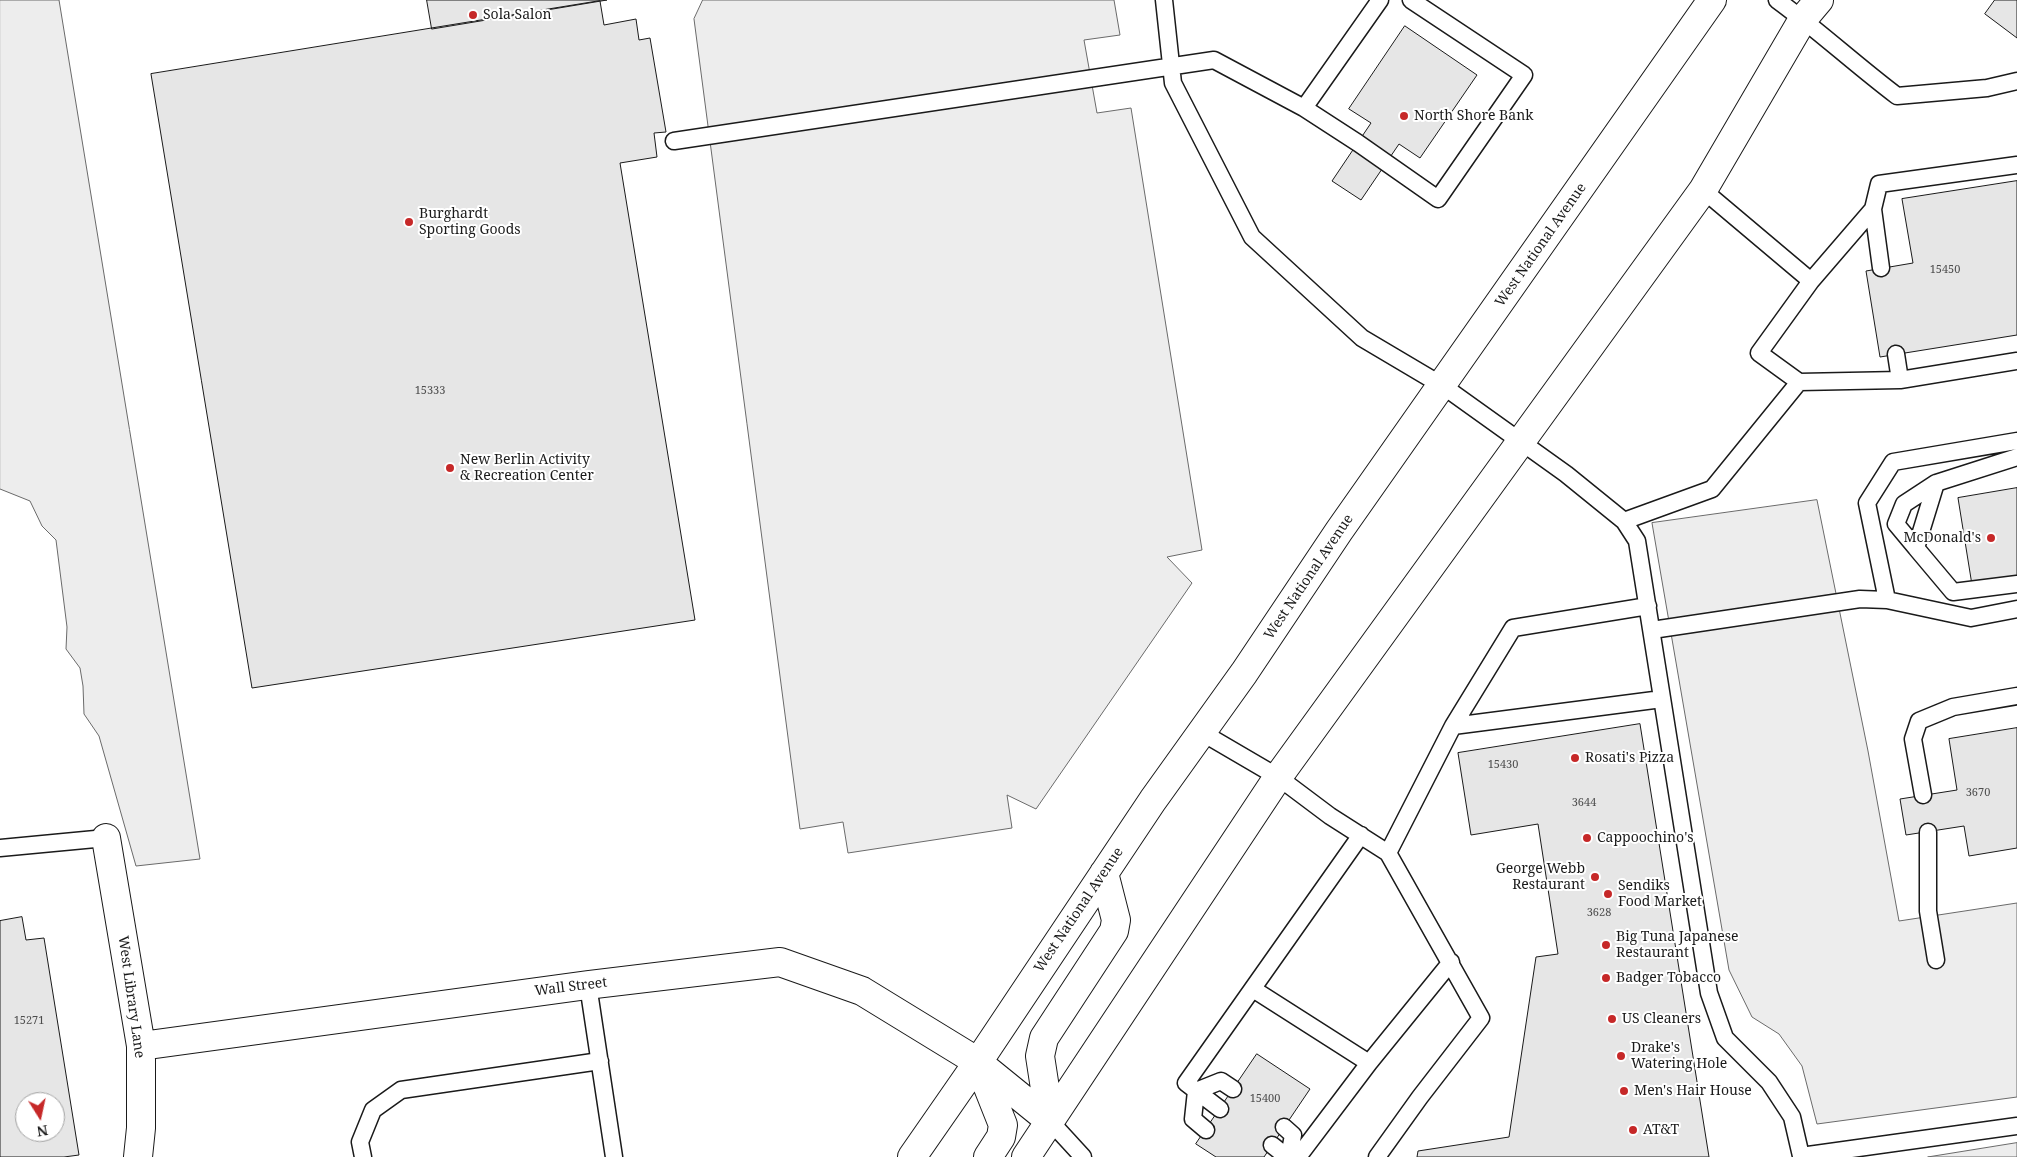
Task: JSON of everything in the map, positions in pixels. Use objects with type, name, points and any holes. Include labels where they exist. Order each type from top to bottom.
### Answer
[{"type":"main road","name":"West National Avenue","points":[[912,1157],[978,1062],[1152,800],[1244,673],[1340,531],[1712,0]]},
{"type":"main road","points":[[1026,1157],[1278,777],[1703,190],[1811,10]]},
{"type":"main road","name":"West Library Lane","points":[[106,838],[140,1046],[138,1157]]},
{"type":"main road","points":[[1050,1121],[1040,1056],[1044,1038],[1114,931],[1116,920],[1104,873]]},
{"type":"main road","name":"Wall Street","points":[[140,1046],[588,985],[780,962],[862,991],[978,1062],[1050,1121]]},
{"type":"main road","points":[[978,1062],[1003,1125],[1000,1137],[988,1157]]},
{"type":"lane","points":[[1164,0],[1173,83],[1252,237],[1362,338],[1443,386],[1521,441],[1624,521],[1637,541],[1710,993],[1724,1038],[1768,1082],[1792,1117],[1802,1157],[2017,1126]]},
{"type":"lane","points":[[1304,108],[1380,0]]},
{"type":"lane","points":[[674,141],[1214,60],[1304,108],[1358,143],[1438,200],[1524,75],[1411,0]]},
{"type":"lane","points":[[1776,0],[1811,10],[1852,62],[1897,96],[1986,88],[2017,81]]},
{"type":"lane","points":[[1881,268],[1873,209],[1879,184],[2017,165]]},
{"type":"lane","points":[[1703,190],[1811,280]]},
{"type":"lane","points":[[1873,209],[1811,280],[1759,353],[1799,382],[1900,380],[2017,361]]},
{"type":"lane","points":[[1896,354],[1900,380]]},
{"type":"lane","points":[[1624,521],[1712,489],[1799,382]]},
{"type":"lane","points":[[1887,600],[1867,503],[1893,462],[2017,440]]},
{"type":"lane","points":[[2017,457],[1936,483],[1904,504],[1896,524],[1953,592],[2017,584]]},
{"type":"lane","points":[[1916,548],[1936,483]]},
{"type":"lane","points":[[1652,630],[1860,599],[1887,600],[1971,618],[2017,610]]},
{"type":"lane","points":[[1388,853],[1453,726],[1513,628],[1648,606]]},
{"type":"lane","points":[[1922,795],[1913,739],[1919,721],[1953,707],[2017,696]]},
{"type":"lane","points":[[1453,726],[1662,699]]},
{"type":"lane","points":[[1202,732],[1278,777],[1330,816],[1388,853],[1481,1018],[1420,1097],[1377,1157]]},
{"type":"lane","points":[[1928,832],[1928,911],[1936,960]]},
{"type":"lane","points":[[1220,1109],[1186,1083],[1361,836]]},
{"type":"lane","points":[[0,848],[106,838]]},
{"type":"lane","points":[[1298,1157],[1369,1063],[1451,962]]},
{"type":"lane","points":[[588,985],[614,1157]]},
{"type":"lane","points":[[1253,989],[1369,1063]]},
{"type":"lane","points":[[362,1157],[360,1142],[373,1110],[401,1090],[600,1061]]},
{"type":"lane","points":[[1196,1091],[1221,1081],[1233,1089]]},
{"type":"lane","points":[[1196,1091],[1193,1119],[1206,1130]]},
{"type":"lane","points":[[1050,1121],[1083,1157]]},
{"type":"lane","points":[[1272,1145],[1288,1157],[1293,1134],[1284,1127]]},
{"type":"shaded area","points":[[0,0],[59,0],[200,859],[136,866],[99,736],[84,714],[80,668],[66,649],[67,627],[56,540],[42,526],[30,501],[0,489]]},
{"type":"shaded area","points":[[703,0],[1114,0],[1120,35],[1084,40],[1097,113],[1131,108],[1202,550],[1167,557],[1192,583],[1036,809],[1007,795],[1012,828],[848,853],[843,822],[800,829],[694,19]]},
{"type":"shaded area","points":[[1817,500],[1868,751],[1899,921],[2017,903],[2017,1097],[1817,1124],[1802,1066],[1779,1034],[1752,1017],[1729,970],[1652,523]]},
{"type":"shaded area","points":[[2017,1143],[2017,1157],[1928,1157]]},
{"type":"building","name":"Sola Salon","points":[[427,0],[607,0],[432,29]]},
{"type":"building","points":[[1995,0],[2017,0],[2017,38],[1985,14]]},
{"type":"building","points":[[600,1],[604,25],[636,19],[639,40],[650,38],[666,132],[654,133],[657,157],[620,163],[695,620],[252,688],[151,74]]},
{"type":"building","name":"North Shore Bank","points":[[1405,26],[1477,75],[1420,158],[1399,144],[1361,200],[1332,181],[1371,123],[1349,109]]},
{"type":"building","points":[[2017,181],[2017,335],[1880,357],[1866,271],[1913,263],[1902,199]]},
{"type":"building","name":"McDonald's","points":[[2017,488],[2017,577],[1972,585],[1958,498]]},
{"type":"building","name":"Sendiks Food Market","points":[[1640,724],[1709,1157],[1417,1157],[1418,1151],[1509,1137],[1536,957],[1558,954],[1538,824],[1471,835],[1458,753]]},
{"type":"building","points":[[2017,728],[2017,848],[1969,856],[1964,826],[1906,835],[1900,799],[1957,790],[1949,739]]},
{"type":"building","points":[[22,917],[26,940],[44,938],[79,1155],[64,1157],[0,1157],[0,921]]},
{"type":"building","points":[[1257,1054],[1310,1089],[1264,1157],[1216,1157],[1196,1144]]},
{"type":"place","name":"Sola Salon","points":[[473,15]]},
{"type":"place","name":"North Shore Bank","points":[[1404,116]]},
{"type":"place","name":"Burghardt Sporting Goods","points":[[409,222]]},
{"type":"place","name":"New Berlin Activity & Recreation Center","points":[[450,468]]},
{"type":"place","name":"McDonald's","points":[[1991,538]]},
{"type":"place","name":"Rosati's Pizza","points":[[1575,758]]},
{"type":"place","name":"Cappoochino's","points":[[1587,838]]},
{"type":"place","name":"George Webb Restaurant","points":[[1595,877]]},
{"type":"place","name":"Sendiks Food Market","points":[[1608,894]]},
{"type":"place","name":"Big Tuna Japanese Restaurant","points":[[1606,945]]},
{"type":"place","name":"Badger Tobacco","points":[[1606,978]]},
{"type":"place","name":"US Cleaners","points":[[1612,1019]]},
{"type":"place","name":"Drake's Watering Hole","points":[[1621,1056]]},
{"type":"place","name":"Men's Hair House","points":[[1624,1091]]},
{"type":"place","name":"AT&T","points":[[1633,1130]]}]
